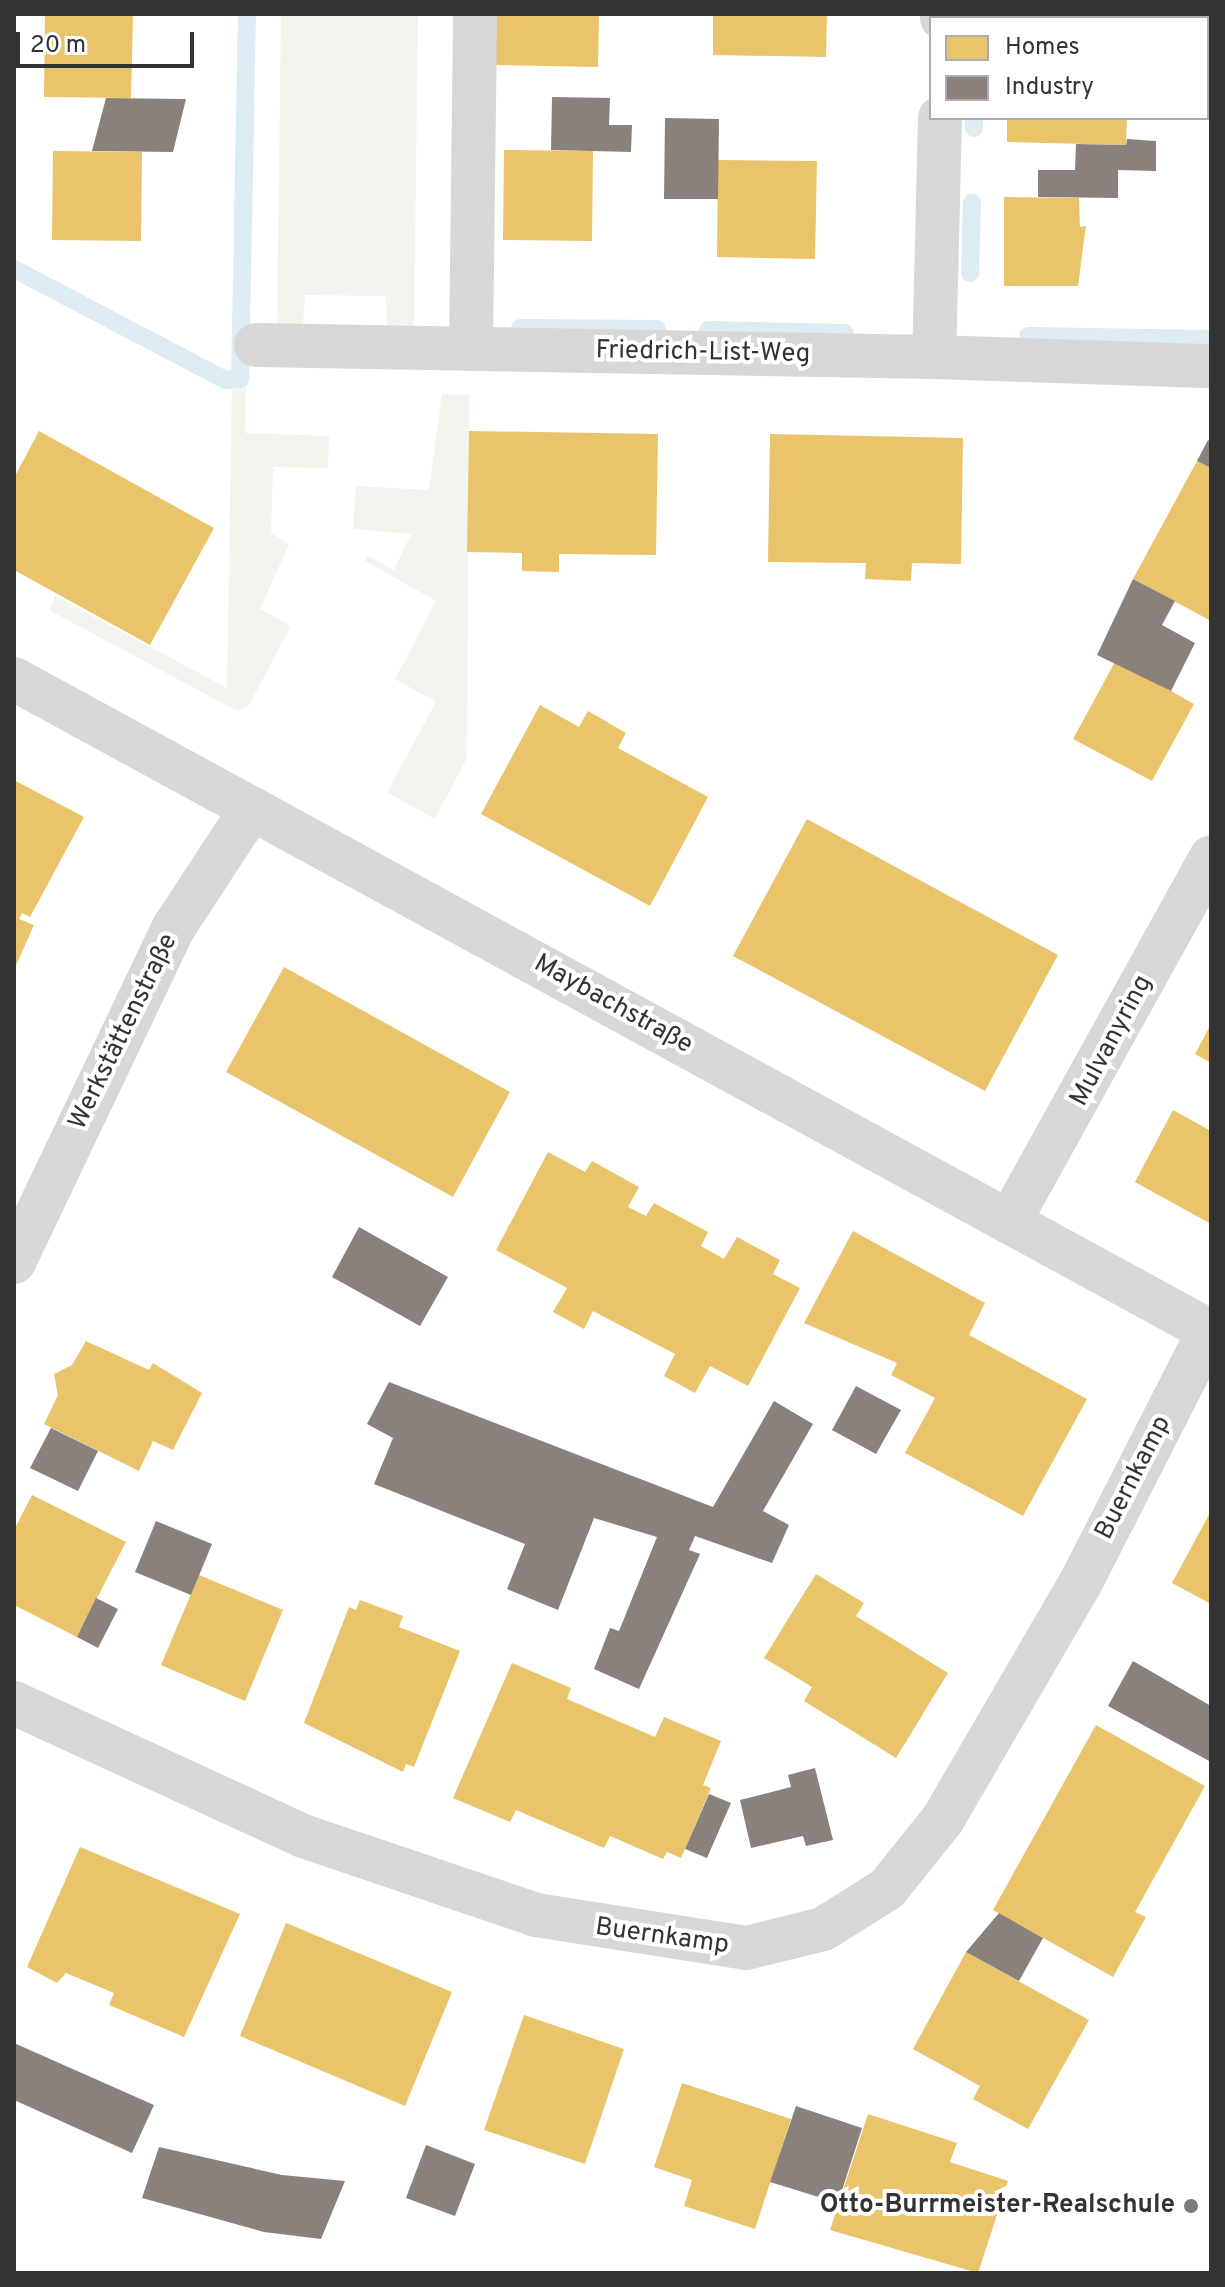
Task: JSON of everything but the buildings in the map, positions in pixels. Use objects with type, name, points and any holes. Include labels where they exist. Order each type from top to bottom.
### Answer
[{"type":"street","points":[[471,349],[475,14]]},
{"type":"street","points":[[934,357],[940,120]]},
{"type":"street","name":"Friedrich-List-Weg","points":[[256,345],[934,357],[1211,366]]},
{"type":"street","name":"Maybachstraße","points":[[14,679],[250,811],[1210,1332]]},
{"type":"street","name":"Werkstättenstraße","points":[[14,1262],[174,927],[250,811]]},
{"type":"street","name":"Mulvanyring","points":[[1009,1222],[1211,857]]},
{"type":"street","name":"Buernkamp","points":[[14,1703],[303,1836],[536,1915],[746,1948],[823,1929],[887,1889],[943,1819],[1080,1584],[1210,1332]]},
{"type":"shaded area","points":[[238,14],[252,14],[245,433],[329,436],[328,468],[273,467],[271,533],[289,544],[260,609],[291,626],[248,707],[237,711],[49,610],[55,596],[227,688]]},
{"type":"shaded area","points":[[281,14],[418,14],[414,327],[387,327],[386,296],[305,295],[303,325],[277,324]]},
{"type":"shaded area","points":[[442,394],[469,395],[467,758],[435,819],[387,792],[436,702],[395,679],[436,601],[365,561],[368,556],[394,570],[411,534],[353,529],[356,486],[429,490]]},
{"type":"waterway","points":[[14,269],[225,380],[240,379],[247,14]]},
{"type":"waterway","points":[[974,120],[974,128]]},
{"type":"waterway","points":[[970,273],[972,203]]},
{"type":"waterway","points":[[520,328],[657,329]]},
{"type":"waterway","points":[[708,330],[845,333]]},
{"type":"waterway","points":[[1028,336],[1211,339]]},
{"type":"place","name":"Otto-Burrmeister-Realschule","points":[[1191,2206]]}]
